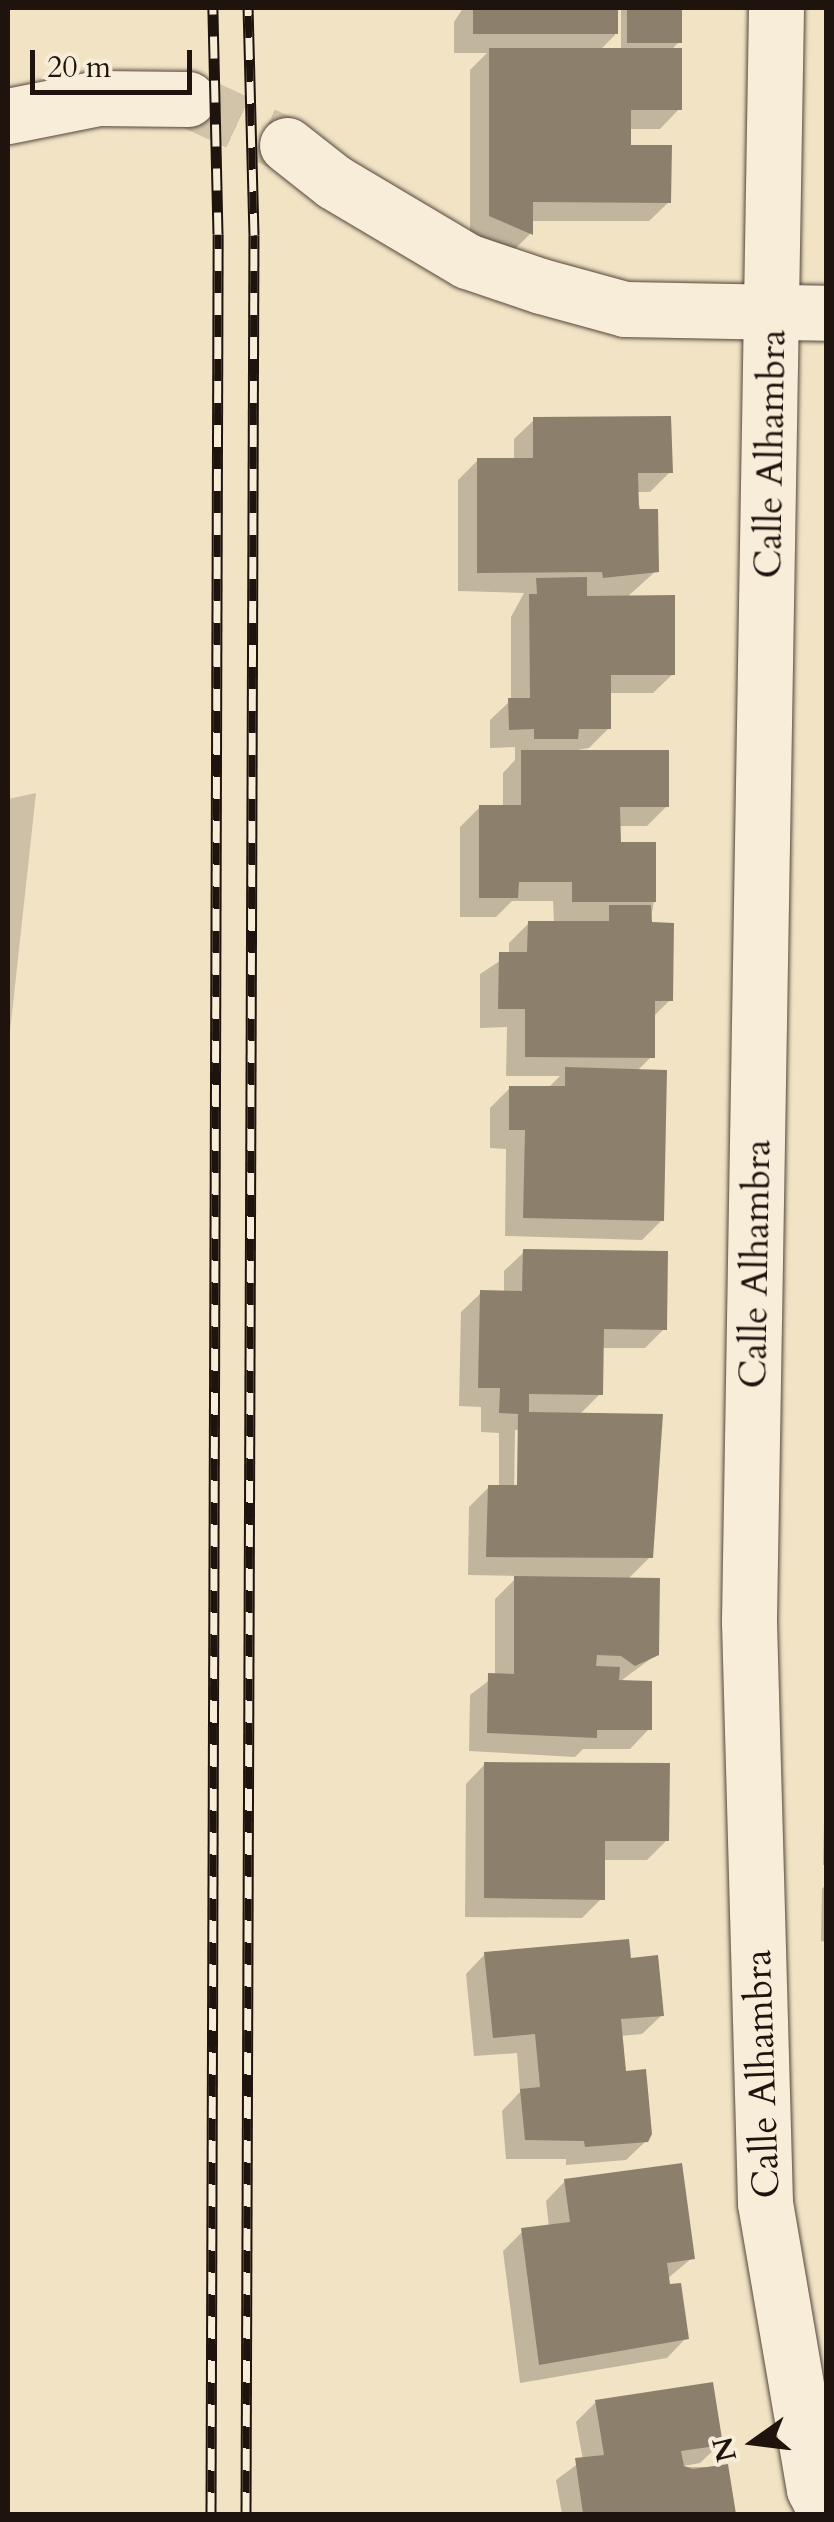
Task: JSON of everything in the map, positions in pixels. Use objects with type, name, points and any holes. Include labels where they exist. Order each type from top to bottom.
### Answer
[{"type":"street","name":"Calle Alhambra","points":[[776,8],[800,312],[749,1622],[765,2203],[814,2489],[826,2514]]},
{"type":"street","points":[[8,116],[98,98],[188,100]]},
{"type":"street","points":[[286,145],[466,261],[625,308],[800,312]]},
{"type":"shaded area","points":[[36,793],[8,1050],[8,799]]},
{"type":"building","points":[[473,8],[618,8],[618,34],[473,34]]},
{"type":"building","points":[[627,8],[682,8],[682,43],[627,43]]},
{"type":"building","points":[[489,48],[682,48],[682,110],[631,110],[631,145],[672,145],[671,203],[533,202],[533,235],[489,216]]},
{"type":"building","points":[[671,416],[673,473],[638,473],[639,509],[658,509],[659,572],[603,578],[602,572],[477,573],[477,458],[533,458],[533,417]]},
{"type":"building","points":[[587,577],[587,596],[675,595],[675,675],[611,675],[611,729],[579,729],[578,739],[534,739],[534,729],[509,730],[508,698],[530,698],[529,594],[537,594],[536,578]]},
{"type":"building","points":[[521,750],[669,750],[669,807],[620,807],[621,842],[656,842],[656,902],[572,902],[572,882],[519,882],[518,898],[479,898],[479,805],[521,805]]},
{"type":"building","points":[[609,905],[651,905],[652,922],[674,923],[673,1001],[655,1001],[655,1058],[525,1057],[525,1009],[498,1009],[499,952],[527,952],[528,921],[609,921]]},
{"type":"building","points":[[565,1067],[667,1070],[664,1221],[523,1218],[525,1130],[509,1130],[509,1086],[565,1086]]},
{"type":"building","points":[[523,1249],[668,1251],[667,1330],[604,1329],[603,1395],[529,1394],[529,1412],[663,1414],[653,1558],[486,1557],[488,1485],[517,1485],[518,1414],[499,1413],[500,1388],[478,1388],[480,1290],[522,1291]]},
{"type":"building","points":[[514,1576],[660,1578],[659,1655],[635,1666],[621,1656],[597,1655],[596,1666],[620,1667],[619,1680],[652,1681],[652,1730],[597,1730],[597,1738],[487,1733],[488,1673],[514,1674]]},
{"type":"building","points":[[484,1762],[670,1763],[669,1841],[605,1841],[605,1900],[484,1898]]},
{"type":"building","points":[[629,1939],[631,1958],[658,1955],[664,2016],[621,2019],[626,2071],[646,2069],[652,2134],[648,2142],[585,2147],[584,2141],[525,2140],[520,2089],[540,2087],[535,2034],[493,2038],[484,1952]]},
{"type":"building","points":[[682,2163],[695,2259],[667,2263],[670,2284],[681,2283],[689,2339],[539,2365],[521,2228],[570,2222],[564,2179]]},
{"type":"building","points":[[713,2382],[723,2445],[681,2451],[684,2466],[693,2469],[728,2464],[736,2514],[583,2514],[575,2458],[604,2455],[595,2400]]},
{"type":"tunnel","points":[[188,99],[287,145]]},
{"type":"railway","points":[[211,2514],[218,234],[213,8]]},
{"type":"railway","points":[[246,2514],[254,235],[248,8]]}]
